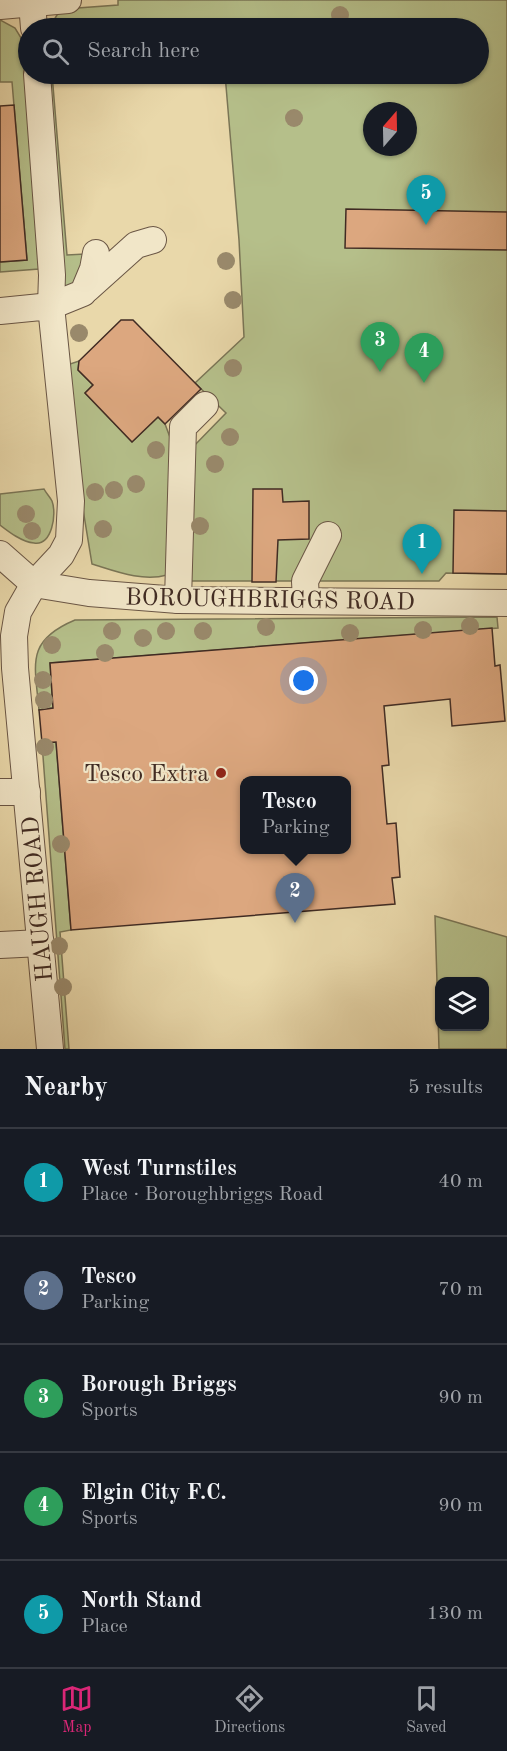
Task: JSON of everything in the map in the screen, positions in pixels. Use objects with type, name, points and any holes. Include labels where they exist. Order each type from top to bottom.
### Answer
[{"type":"street","points":[[0,6],[68,0]]},
{"type":"street","points":[[32,3],[33,18]]},
{"type":"street","name":"HAUGH ROAD","points":[[38,84],[52,275],[51,306],[71,520],[69,540],[61,555],[34,584],[18,612],[14,636],[50,1049]]},
{"type":"street","points":[[0,311],[51,306],[83,293],[136,245],[153,240]]},
{"type":"street","points":[[83,293],[93,269],[96,253]]},
{"type":"street","points":[[178,600],[183,428],[205,405]]},
{"type":"street","points":[[306,601],[305,581],[328,535]]},
{"type":"street","points":[[0,554],[34,584]]},
{"type":"street","name":"BOROUGHBRIGGS ROAD","points":[[34,584],[89,593],[178,600],[507,603]]},
{"type":"street","points":[[0,792],[27,792]]},
{"type":"street","points":[[0,945],[40,943]]},
{"type":"green space","points":[[118,0],[507,0],[507,574],[446,573],[439,581],[187,581],[190,450],[226,413],[195,383],[244,337],[239,240],[226,84],[489,84],[489,18],[55,18],[64,9],[118,5]]},
{"type":"green space","points":[[0,20],[15,28],[18,33],[18,84],[30,84],[46,256],[39,269],[0,272],[0,262],[27,260],[12,82],[0,82]]},
{"type":"green space","points":[[44,84],[53,84],[67,255],[85,254],[81,279],[60,291],[52,181],[57,170],[54,128],[46,114]]},
{"type":"green space","points":[[79,361],[78,370],[93,385],[85,393],[132,442],[158,417],[165,424],[171,440],[167,575],[138,576],[92,564],[79,485],[67,365]]},
{"type":"green space","points":[[44,489],[52,501],[54,513],[52,528],[45,540],[40,543],[25,541],[0,525],[0,494]]},
{"type":"green space","points":[[497,617],[498,628],[50,663],[53,708],[39,710],[35,667],[41,646],[48,636],[75,620]]},
{"type":"green space","points":[[56,742],[71,930],[60,932],[69,1049],[65,1049],[42,743]]},
{"type":"green space","points":[[435,916],[507,937],[507,1049],[439,1049],[438,1031],[489,1031],[489,977],[437,977]]},
{"type":"building","points":[[14,105],[27,260],[0,262],[0,106]]},
{"type":"building","points":[[346,209],[507,212],[507,250],[345,248]]},
{"type":"building","points":[[121,320],[133,320],[201,389],[165,424],[158,417],[132,442],[85,393],[93,385],[78,370],[79,361]]},
{"type":"building","points":[[253,489],[282,489],[283,502],[309,501],[309,539],[278,540],[276,582],[252,582]]},
{"type":"building","points":[[454,510],[507,511],[507,574],[453,573]]},
{"type":"building","name":"Tesco Extra","points":[[492,628],[495,666],[500,665],[505,721],[452,726],[450,699],[384,706],[389,765],[382,766],[387,824],[396,823],[400,877],[392,878],[395,904],[71,930],[56,742],[42,743],[39,710],[53,708],[50,663]]},
{"type":"place","name":"North Stand","points":[[426,225]]},
{"type":"place","name":"Borough Briggs","points":[[380,372]]},
{"type":"place","name":"Elgin City F.C.","points":[[424,383]]},
{"type":"place","name":"West Turnstiles","points":[[422,574]]},
{"type":"place","name":"Tesco Extra","points":[[221,773]]},
{"type":"place","name":"Tesco","points":[[295,923]]}]
